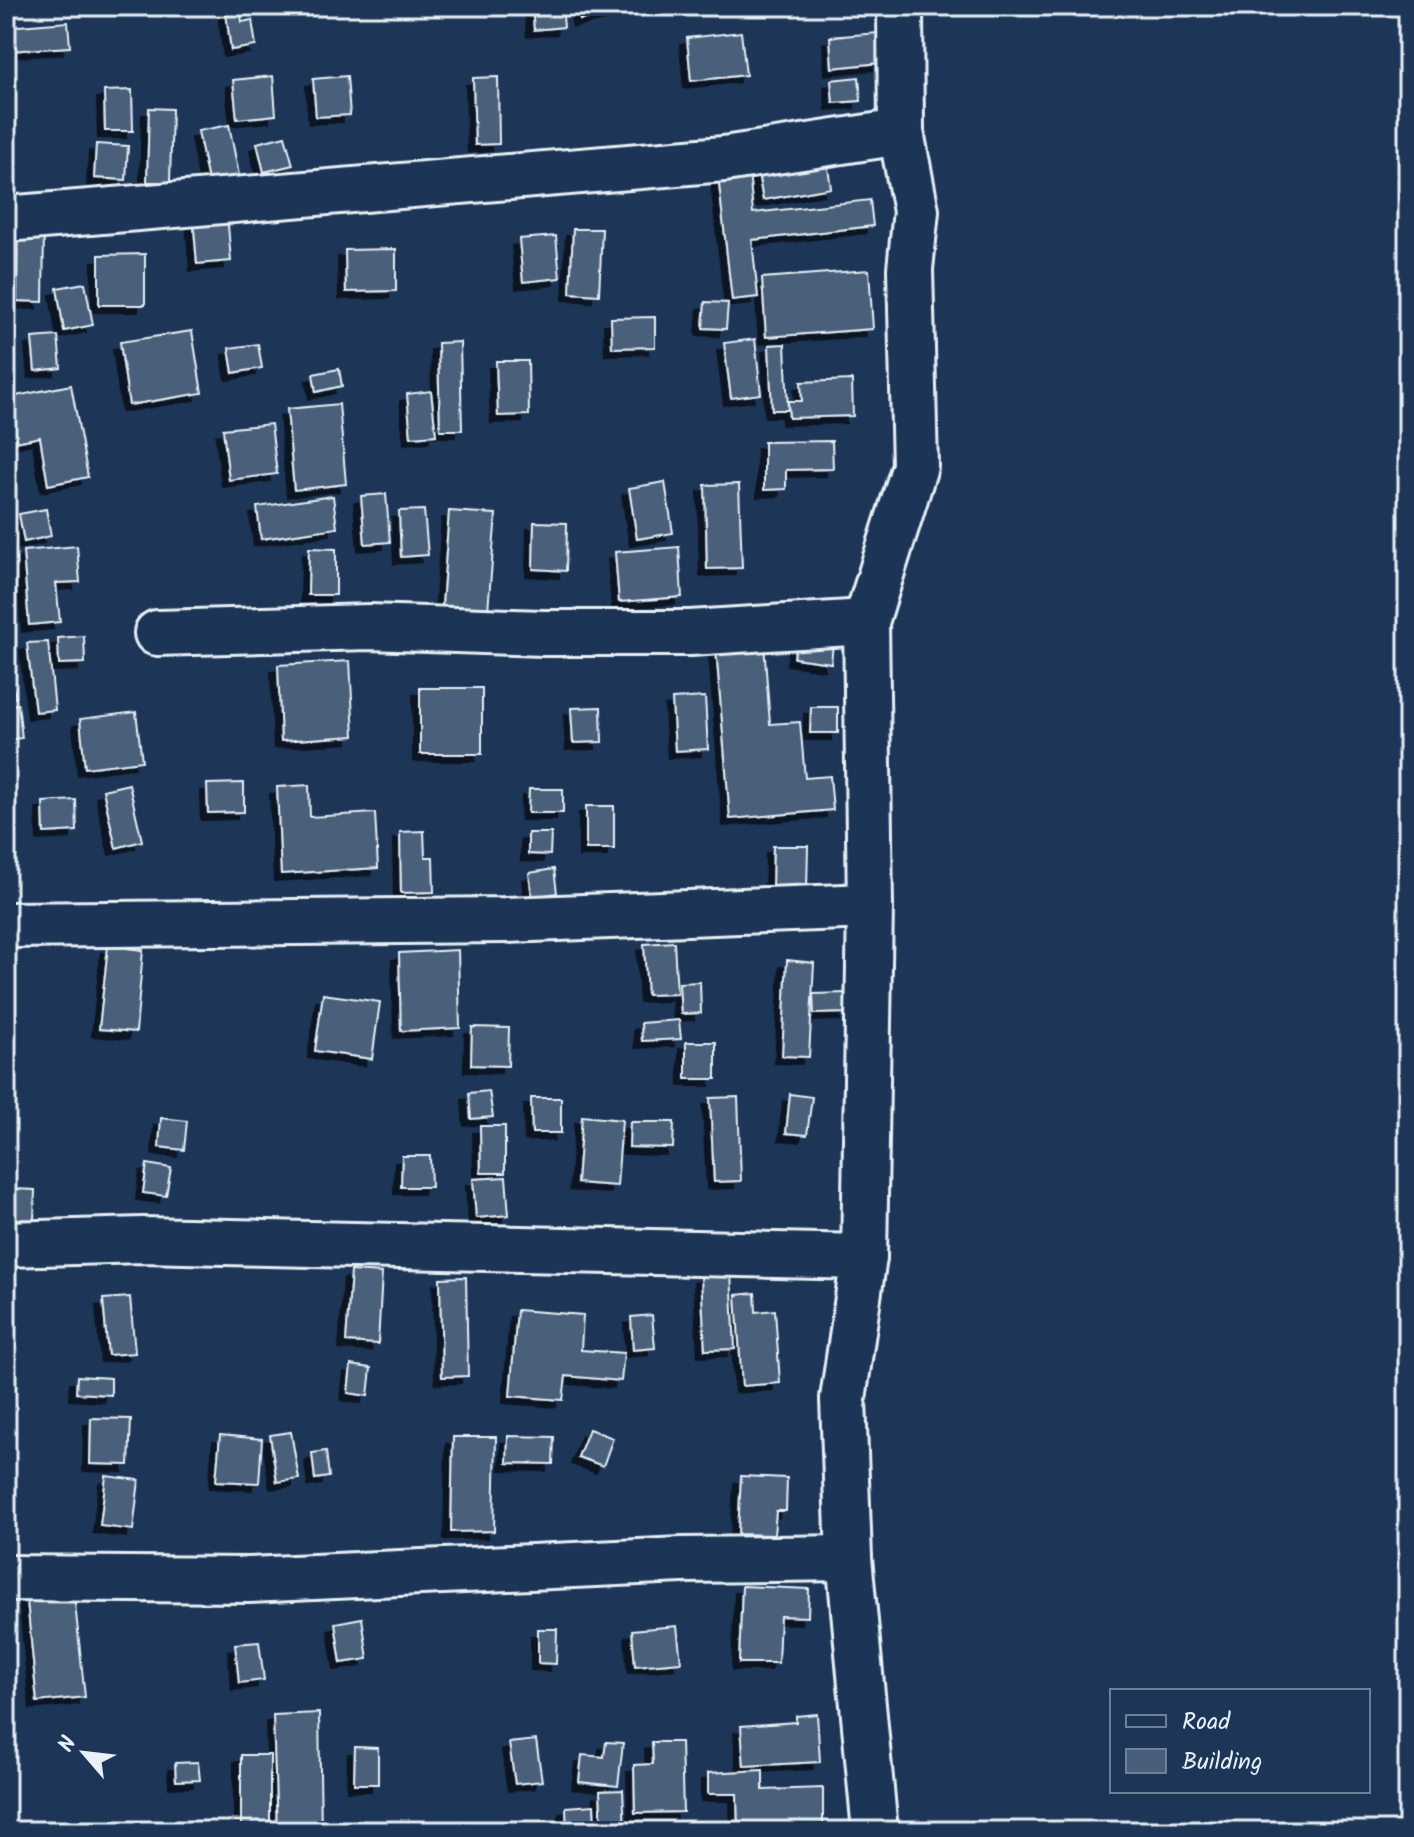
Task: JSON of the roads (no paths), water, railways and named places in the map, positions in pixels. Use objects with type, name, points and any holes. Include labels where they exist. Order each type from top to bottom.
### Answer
[{"type":"street","points":[[875,1831],[849,1558],[843,1399],[864,1257],[870,906],[866,622],[915,466],[910,269],[916,211],[901,132],[900,6]]},
{"type":"street","points":[[6,219],[724,159],[901,132]]},
{"type":"street","points":[[157,633],[369,627],[544,633],[690,633],[866,622]]},
{"type":"street","points":[[6,925],[506,920],[870,906]]},
{"type":"street","points":[[6,1244],[143,1240],[864,1257]]},
{"type":"street","points":[[6,1578],[249,1580],[682,1560],[849,1558]]}]
